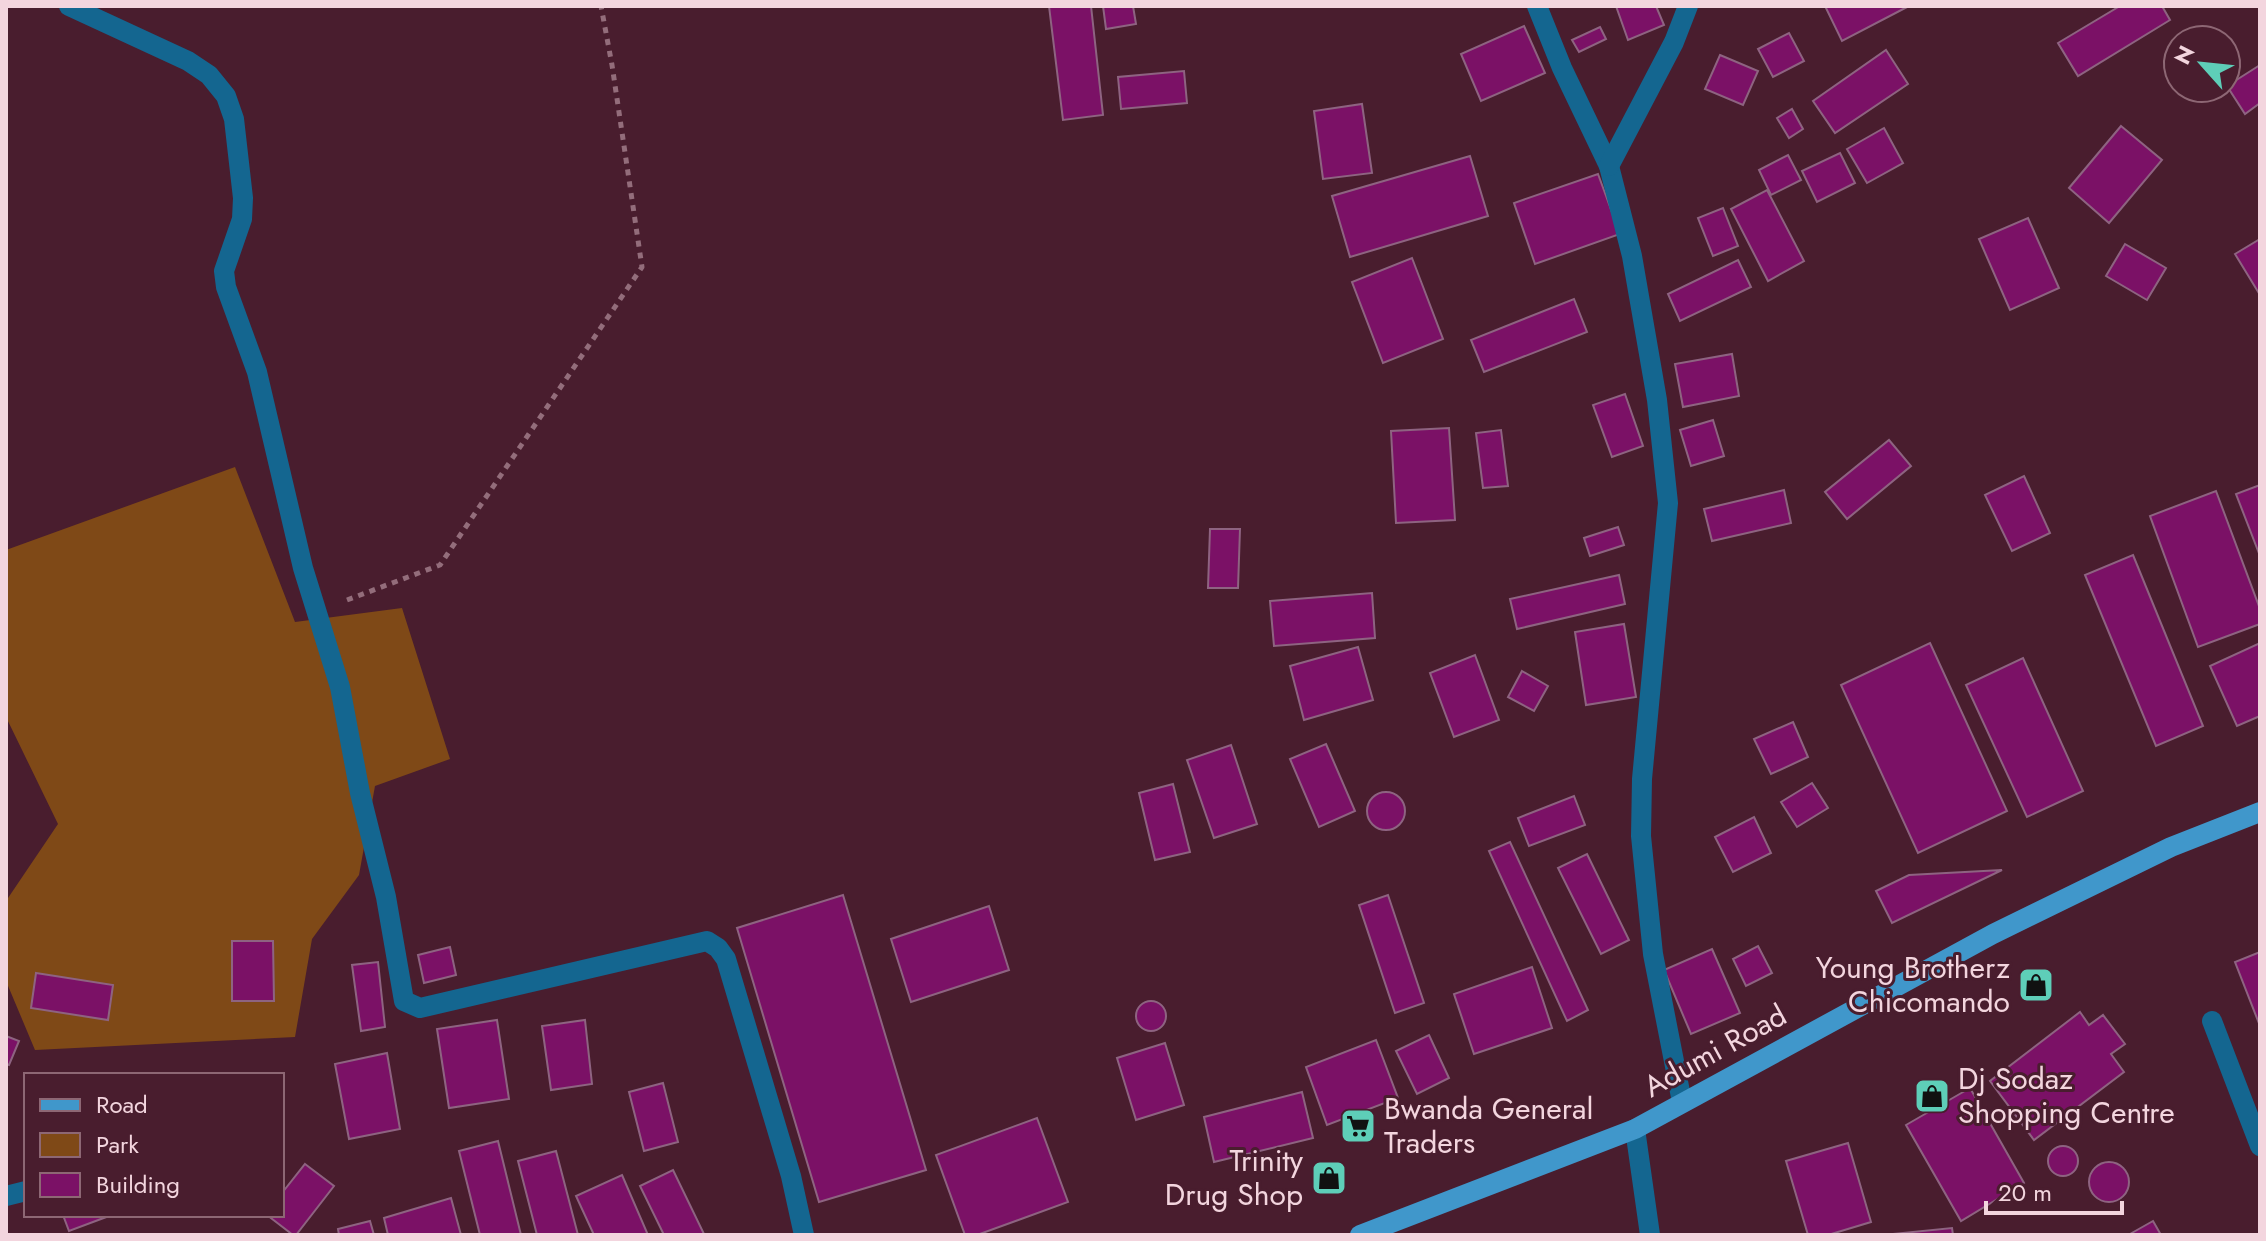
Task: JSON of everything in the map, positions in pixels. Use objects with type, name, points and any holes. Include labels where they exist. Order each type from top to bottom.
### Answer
[{"type":"main road","name":"Adumi Road","points":[[1360,1235],[1635,1129],[1993,934],[2171,847],[2260,812]]},
{"type":"street","points":[[69,6],[188,61],[209,75],[226,96],[234,119],[243,198],[242,219],[224,271],[226,287],[257,372],[303,568],[340,687],[360,793],[386,897],[404,1001],[420,1008],[707,941],[718,948],[726,959],[791,1176],[804,1235]]},
{"type":"street","points":[[1537,6],[1562,68],[1609,166],[1632,256],[1657,400],[1668,503],[1642,779],[1641,836],[1653,954],[1682,1102]]},
{"type":"street","points":[[1609,166],[1674,42],[1688,6]]},
{"type":"street","points":[[2212,1021],[2260,1146]]},
{"type":"street","points":[[1635,1129],[1650,1235]]},
{"type":"path","points":[[316,612],[440,565],[642,267],[601,6]]},
{"type":"green space","points":[[235,467],[295,622],[402,608],[450,759],[375,786],[359,875],[312,939],[295,1037],[35,1050],[6,981],[6,901],[58,824],[6,717],[6,550]]},
{"type":"building","points":[[1049,6],[1091,6],[1103,115],[1063,120]]},
{"type":"building","points":[[1103,6],[1133,6],[1136,24],[1106,29]]},
{"type":"building","points":[[1616,6],[1656,6],[1664,25],[1628,40]]},
{"type":"building","points":[[1825,6],[1909,6],[1842,41]]},
{"type":"building","points":[[2120,6],[2162,6],[2170,20],[2078,76],[2058,43]]},
{"type":"building","points":[[1524,26],[1545,73],[1481,101],[1461,54]]},
{"type":"building","points":[[1600,27],[1606,39],[1579,52],[1572,40]]},
{"type":"building","points":[[1789,33],[1804,61],[1773,77],[1758,49]]},
{"type":"building","points":[[1886,50],[1908,84],[1835,133],[1813,101]]},
{"type":"building","points":[[1720,55],[1758,71],[1743,105],[1705,89]]},
{"type":"building","points":[[2260,65],[2260,103],[2245,114],[2239,104],[2242,104],[2242,76]]},
{"type":"building","points":[[1184,71],[1187,103],[1121,109],[1118,77]]},
{"type":"building","points":[[1362,104],[1372,173],[1323,179],[1314,111]]},
{"type":"building","points":[[1792,109],[1803,129],[1789,138],[1777,118]]},
{"type":"building","points":[[2121,126],[2162,160],[2109,223],[2069,188]]},
{"type":"building","points":[[1884,128],[1903,163],[1867,183],[1847,149]]},
{"type":"building","points":[[1840,153],[1855,183],[1817,202],[1802,171]]},
{"type":"building","points":[[1788,155],[1801,180],[1771,195],[1759,170]]},
{"type":"building","points":[[1470,156],[1488,216],[1350,257],[1332,196]]},
{"type":"building","points":[[1598,174],[1620,234],[1535,264],[1514,203]]},
{"type":"building","points":[[1767,190],[1804,261],[1768,281],[1731,209]]},
{"type":"building","points":[[1723,208],[1738,246],[1713,256],[1698,218]]},
{"type":"building","points":[[2028,218],[2059,288],[2010,310],[1979,239]]},
{"type":"building","points":[[2260,239],[2260,295],[2235,254]]},
{"type":"building","points":[[2125,244],[2166,268],[2147,300],[2106,276]]},
{"type":"building","points":[[1412,258],[1443,339],[1383,363],[1352,282]]},
{"type":"building","points":[[1738,260],[1751,287],[1680,321],[1668,294]]},
{"type":"building","points":[[1574,299],[1587,332],[1484,372],[1471,340]]},
{"type":"building","points":[[1732,354],[1739,396],[1683,407],[1675,364]]},
{"type":"building","points":[[1625,394],[1643,446],[1612,457],[1593,405]]},
{"type":"building","points":[[1713,420],[1724,456],[1691,466],[1680,430]]},
{"type":"building","points":[[1449,428],[1455,520],[1396,523],[1391,431]]},
{"type":"building","points":[[1501,430],[1508,486],[1483,488],[1476,433]]},
{"type":"building","points":[[1889,440],[1911,466],[1847,519],[1825,492]]},
{"type":"building","points":[[2024,476],[2050,533],[2012,551],[1985,495]]},
{"type":"building","points":[[2260,485],[2260,556],[2236,494]]},
{"type":"building","points":[[1784,490],[1791,523],[1712,541],[1704,509]]},
{"type":"building","points":[[2216,491],[2260,609],[2260,624],[2198,647],[2150,516]]},
{"type":"building","points":[[1618,527],[1624,545],[1590,556],[1584,538]]},
{"type":"building","points":[[1210,529],[1240,529],[1238,588],[1208,588]]},
{"type":"building","points":[[2133,555],[2203,726],[2156,746],[2085,575]]},
{"type":"building","points":[[1619,575],[1625,604],[1517,629],[1510,599]]},
{"type":"building","points":[[1372,593],[1375,638],[1274,646],[1270,601]]},
{"type":"building","points":[[1624,624],[1636,697],[1586,705],[1575,632]]},
{"type":"building","points":[[1930,643],[2007,811],[1918,853],[1841,685]]},
{"type":"building","points":[[2260,643],[2260,716],[2237,726],[2210,666]]},
{"type":"building","points":[[1358,647],[1373,700],[1304,720],[1290,666]]},
{"type":"building","points":[[1475,655],[1499,720],[1454,737],[1430,673]]},
{"type":"building","points":[[2023,658],[2083,791],[2027,817],[1966,685]]},
{"type":"building","points":[[1522,671],[1548,686],[1534,711],[1508,697]]},
{"type":"building","points":[[1793,722],[1808,757],[1771,774],[1754,739]]},
{"type":"building","points":[[1326,744],[1355,811],[1319,827],[1290,759]]},
{"type":"building","points":[[1231,745],[1257,824],[1214,838],[1187,760]]},
{"type":"building","points":[[1812,783],[1828,808],[1797,827],[1781,802]]},
{"type":"building","points":[[1173,784],[1190,852],[1155,860],[1139,793]]},
{"type":"building","points":[[1386,792],[1399,798],[1405,811],[1399,824],[1386,830],[1373,824],[1367,811],[1373,798]]},
{"type":"building","points":[[1574,796],[1585,825],[1529,846],[1518,818]]},
{"type":"building","points":[[1754,817],[1771,853],[1733,872],[1715,837]]},
{"type":"building","points":[[1510,842],[1588,1010],[1567,1021],[1489,851]]},
{"type":"building","points":[[1587,854],[1629,940],[1601,954],[1558,868]]},
{"type":"building","points":[[2002,870],[1892,923],[1876,891],[1909,875]]},
{"type":"building","points":[[843,895],[926,1170],[819,1202],[737,928]]},
{"type":"building","points":[[1388,895],[1424,1003],[1395,1013],[1359,905]]},
{"type":"building","points":[[989,906],[1009,970],[911,1002],[891,939]]},
{"type":"building","points":[[232,941],[273,941],[274,1001],[232,1001]]},
{"type":"building","points":[[1758,946],[1772,973],[1746,986],[1733,959]]},
{"type":"building","points":[[450,947],[456,975],[424,983],[418,955]]},
{"type":"building","points":[[1712,949],[1740,1013],[1691,1034],[1664,970]]},
{"type":"building","points":[[2260,952],[2260,1026],[2235,962]]},
{"type":"building","points":[[378,962],[385,1027],[361,1031],[352,965]]},
{"type":"building","points":[[1532,967],[1552,1028],[1474,1054],[1454,994]]},
{"type":"building","points":[[36,973],[113,985],[108,1020],[31,1008]]},
{"type":"building","points":[[1151,1001],[1161,1006],[1166,1016],[1161,1026],[1151,1031],[1141,1026],[1136,1016],[1141,1006]]},
{"type":"building","points":[[2080,1012],[2089,1025],[2103,1015],[2125,1044],[2111,1054],[2124,1072],[2034,1140],[1990,1081]]},
{"type":"building","points":[[497,1020],[509,1099],[449,1108],[437,1029]]},
{"type":"building","points":[[585,1020],[592,1084],[551,1090],[542,1026]]},
{"type":"building","points":[[1429,1035],[1449,1078],[1417,1094],[1396,1051]]},
{"type":"building","points":[[6,1036],[19,1041],[9,1065],[6,1064]]},
{"type":"building","points":[[1376,1040],[1398,1098],[1327,1125],[1306,1067]]},
{"type":"building","points":[[1165,1043],[1184,1105],[1136,1120],[1117,1058]]},
{"type":"building","points":[[387,1053],[400,1129],[349,1139],[335,1064]]},
{"type":"building","points":[[663,1083],[678,1142],[644,1151],[629,1092]]},
{"type":"building","points":[[1970,1088],[2024,1183],[1961,1221],[1906,1125]]},
{"type":"building","points":[[1302,1092],[1313,1138],[1214,1162],[1204,1117]]},
{"type":"building","points":[[1037,1118],[1068,1202],[977,1235],[965,1235],[936,1155]]},
{"type":"building","points":[[498,1141],[521,1235],[480,1235],[459,1151]]},
{"type":"building","points":[[1848,1143],[1871,1222],[1828,1235],[1808,1235],[1786,1161]]},
{"type":"building","points":[[2063,1146],[2074,1150],[2078,1161],[2074,1172],[2063,1176],[2052,1172],[2048,1161],[2052,1150]]},
{"type":"building","points":[[556,1151],[578,1235],[537,1235],[518,1161]]},
{"type":"building","points":[[2109,1162],[2123,1168],[2129,1182],[2123,1196],[2109,1202],[2095,1196],[2089,1182],[2095,1168]]},
{"type":"building","points":[[305,1164],[334,1186],[296,1235],[270,1217],[284,1217],[284,1190]]},
{"type":"building","points":[[673,1170],[702,1235],[664,1235],[640,1186]]},
{"type":"building","points":[[622,1175],[648,1235],[594,1235],[576,1196]]},
{"type":"building","points":[[451,1198],[461,1235],[388,1235],[384,1218]]},
{"type":"building","points":[[64,1217],[106,1217],[69,1231]]},
{"type":"building","points":[[370,1221],[374,1235],[339,1235],[338,1229]]},
{"type":"building","points":[[2153,1221],[2161,1235],[2130,1235],[2130,1234]]},
{"type":"building","points":[[1952,1228],[1953,1235],[1883,1235]]},
{"type":"place","name":"Young Brotherz Chicomando","points":[[2036,985]]},
{"type":"place","name":"Dj Sodaz Shopping Centre","points":[[1932,1096]]},
{"type":"place","name":"Bwanda General Traders","points":[[1358,1126]]},
{"type":"place","name":"Trinity Drug Shop","points":[[1329,1178]]}]
